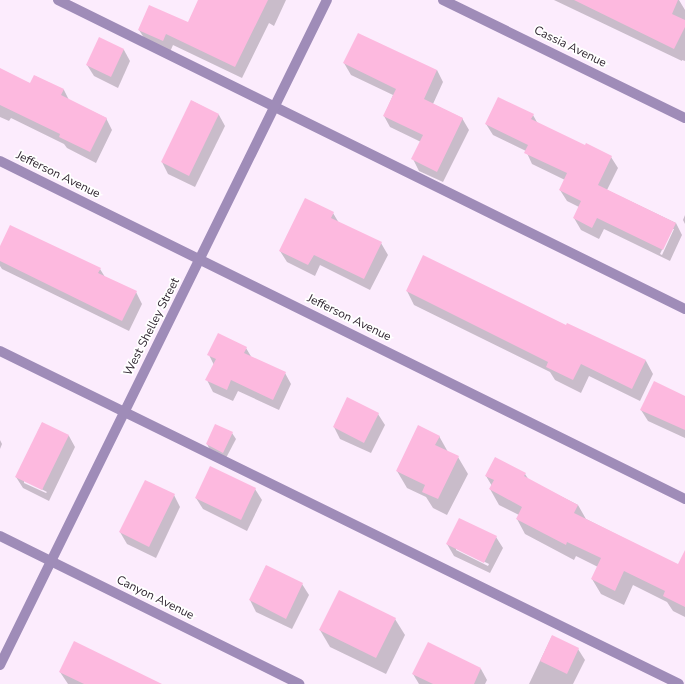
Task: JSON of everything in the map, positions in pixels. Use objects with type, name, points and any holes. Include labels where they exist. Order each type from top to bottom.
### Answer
[{"type":"street","points":[[58,0],[685,309]]},
{"type":"street","name":"West Shelley Street","points":[[0,665],[201,259],[327,0]]},
{"type":"street","name":"Cassia Avenue","points":[[443,0],[685,118]]},
{"type":"street","name":"Jefferson Avenue","points":[[0,161],[685,498]]},
{"type":"street","points":[[0,351],[679,684]]},
{"type":"street","name":"Canyon Avenue","points":[[0,536],[299,684]]},
{"type":"building","points":[[198,0],[268,0],[235,67],[166,34],[163,41],[138,30],[149,5],[188,22]]},
{"type":"building","points":[[574,0],[678,0],[672,14],[685,20],[685,27],[674,49]]},
{"type":"building","points":[[358,33],[437,70],[424,99],[463,118],[437,172],[411,159],[423,135],[383,116],[396,89],[343,63]]},
{"type":"building","points":[[99,37],[124,49],[111,77],[86,65]]},
{"type":"building","points":[[0,68],[30,83],[34,75],[64,89],[61,95],[107,118],[90,152],[59,137],[60,134],[0,105]]},
{"type":"building","points":[[498,97],[534,114],[531,119],[585,145],[586,143],[612,156],[598,185],[676,223],[663,250],[597,218],[592,228],[573,218],[581,201],[559,190],[567,173],[524,153],[528,145],[485,124]]},
{"type":"building","points":[[191,100],[219,114],[189,176],[161,162]]},
{"type":"building","points":[[305,198],[334,212],[331,218],[382,242],[364,279],[314,255],[308,265],[279,251]]},
{"type":"building","points":[[10,225],[101,268],[98,273],[137,291],[122,321],[0,261],[0,246]]},
{"type":"building","points":[[423,255],[566,325],[567,323],[646,360],[632,389],[581,364],[573,380],[546,367],[548,362],[406,291]]},
{"type":"building","points":[[218,333],[247,347],[244,353],[286,372],[273,400],[231,380],[227,390],[205,380],[216,359],[207,355]]},
{"type":"building","points":[[654,381],[685,396],[685,430],[640,410]]},
{"type":"building","points":[[347,397],[379,413],[364,443],[333,427]]},
{"type":"building","points":[[42,422],[69,435],[42,490],[15,477]]},
{"type":"building","points":[[215,424],[233,432],[223,453],[206,444]]},
{"type":"building","points":[[418,425],[440,436],[435,445],[459,456],[438,499],[422,492],[425,485],[396,471]]},
{"type":"building","points":[[495,457],[526,473],[524,476],[578,505],[574,513],[678,564],[685,550],[685,607],[663,596],[665,591],[624,571],[615,591],[591,579],[601,558],[567,542],[566,545],[516,519],[522,507],[489,489],[494,480],[485,476]]},
{"type":"building","points":[[210,466],[256,488],[241,520],[195,498]]},
{"type":"building","points":[[145,480],[175,494],[149,547],[119,532]]},
{"type":"building","points":[[459,518],[497,536],[484,563],[446,544]]},
{"type":"building","points":[[266,565],[303,583],[286,619],[249,600]]},
{"type":"building","points":[[339,590],[396,618],[376,658],[319,630]]},
{"type":"building","points":[[552,635],[579,648],[567,674],[540,661]]},
{"type":"building","points":[[74,641],[162,684],[84,684],[59,672]]},
{"type":"building","points":[[428,642],[481,668],[474,684],[433,684],[412,674]]}]
